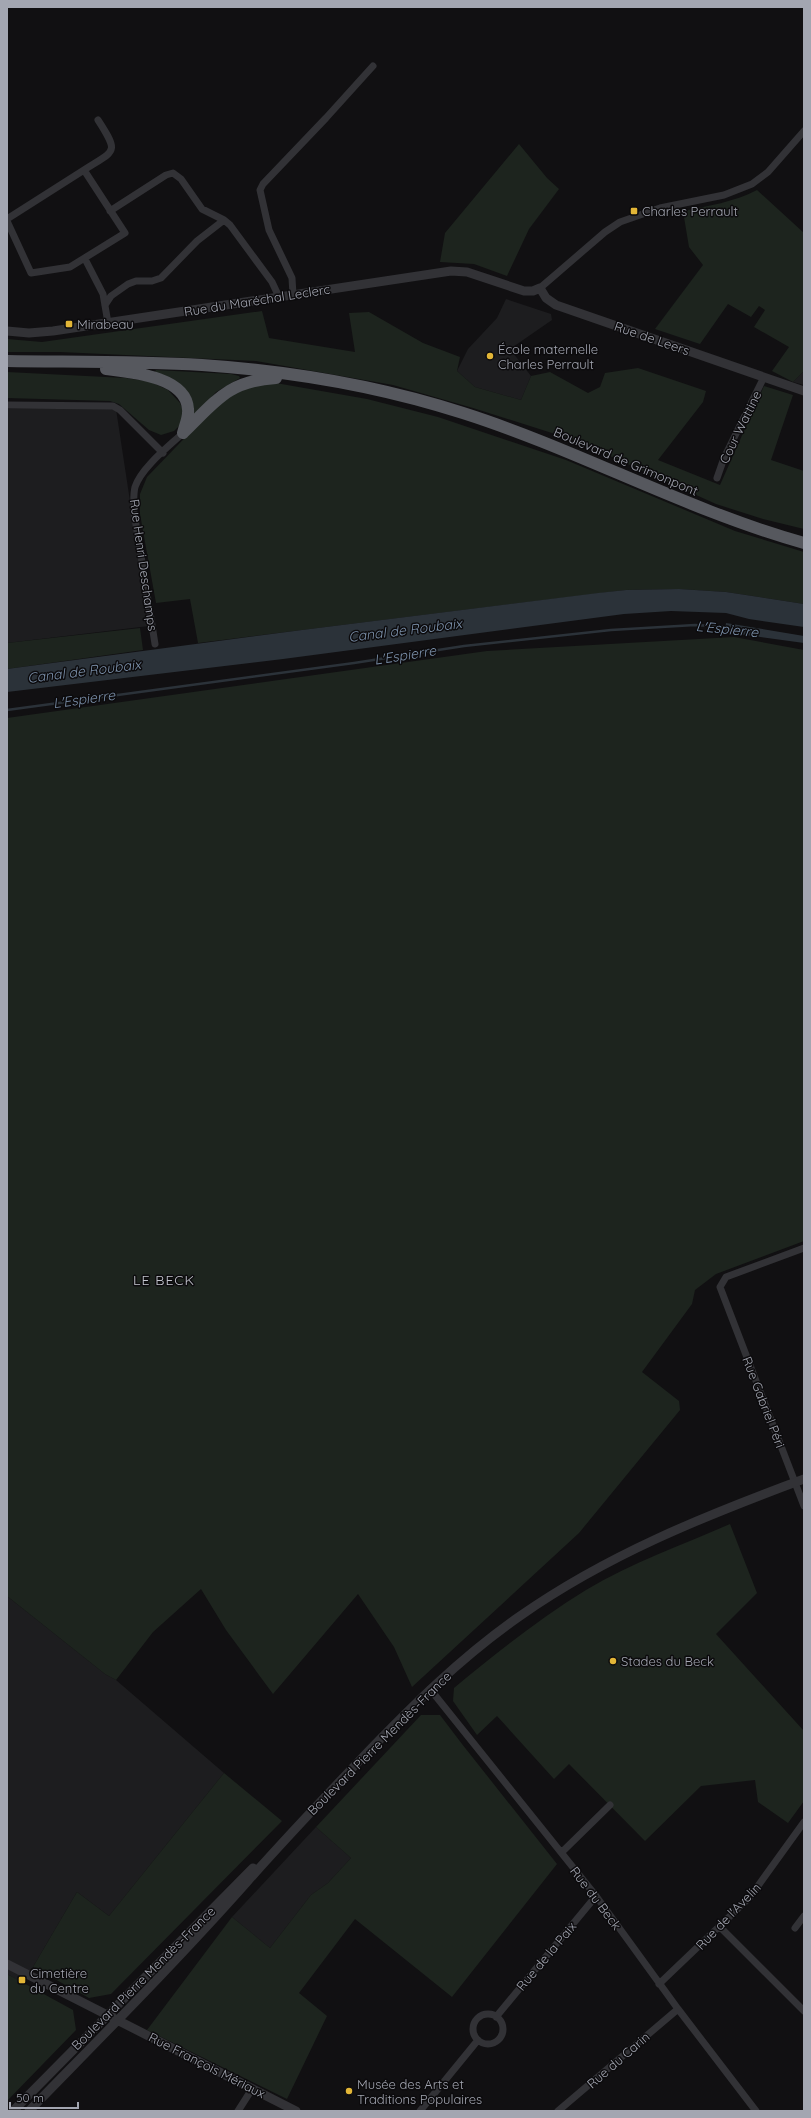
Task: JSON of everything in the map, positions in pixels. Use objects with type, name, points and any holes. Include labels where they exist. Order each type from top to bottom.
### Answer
[{"type":"highway","points":[[7,361],[200,365],[305,377]]},
{"type":"highway","points":[[30,361],[50,366],[91,368],[136,373],[160,379],[180,393],[187,402],[188,414],[183,433]]},
{"type":"highway","points":[[183,433],[224,394],[240,384],[264,379],[305,377]]},
{"type":"highway","name":"Boulevard de Grimonpont","points":[[305,377],[381,392],[436,406],[537,439],[725,518],[804,543]]},
{"type":"street","points":[[293,295],[292,278],[268,230],[260,190],[263,184],[326,118],[372,66]]},
{"type":"street","points":[[84,170],[125,233],[85,259],[66,269],[31,273],[7,220],[84,170],[110,154],[113,149],[112,142],[98,120]]},
{"type":"street","points":[[540,288],[594,241],[620,222],[664,207],[724,195],[752,184],[768,172],[804,131]]},
{"type":"street","points":[[110,211],[166,175],[173,173],[181,179],[202,209],[224,220],[230,225],[272,282],[279,297]]},
{"type":"street","points":[[105,305],[112,296],[128,284],[136,281],[152,281],[161,278],[197,241],[224,220]]},
{"type":"street","points":[[85,259],[102,291],[108,323]]},
{"type":"street","name":"Rue du Maréchal Leclerc","points":[[7,331],[41,332],[108,323],[451,271],[467,272],[528,292],[540,288]]},
{"type":"street","name":"Rue de Leers","points":[[540,288],[546,298],[556,305],[804,391]]},
{"type":"street","name":"Cour Wattine","points":[[716,478],[724,458],[764,377]]},
{"type":"street","points":[[7,405],[112,406],[120,410],[163,453]]},
{"type":"street","name":"Rue Henri Deschamps","points":[[155,644],[134,502],[135,487],[139,480],[163,453],[183,433]]},
{"type":"street","name":"Rue Gabriel Péri","points":[[804,1248],[726,1277],[720,1287],[800,1481],[804,1506]]},
{"type":"street","name":"Boulevard Pierre Mendès-France","points":[[13,2111],[107,2014],[277,1847],[430,1689],[506,1626],[553,1594],[590,1572],[674,1530],[800,1481]]},
{"type":"street","name":"Rue du Beck","points":[[430,1689],[596,1896],[659,1984],[756,2111]]},
{"type":"street","points":[[562,1852],[610,1805]]},
{"type":"street","name":"Rue de l'Avelin","points":[[659,1984],[754,1892],[804,1822]]},
{"type":"street","name":"Boulevard Pierre Mendès-France","points":[[29,2111],[117,2020],[254,1870]]},
{"type":"street","name":"Rue de la Paix","points":[[496,2017],[596,1896]]},
{"type":"street","points":[[795,1928],[804,1916]]},
{"type":"street","points":[[720,1926],[804,2011]]},
{"type":"street","points":[[7,1964],[117,2020]]},
{"type":"street","name":"Rue du Carin","points":[[558,2111],[678,2009]]},
{"type":"street","points":[[487,2014],[500,2020],[502,2029],[499,2038],[491,2043],[478,2040],[475,2036],[473,2026],[478,2018],[487,2014]]},
{"type":"street","name":"Rue François Mériaux","points":[[117,2020],[296,2111]]},
{"type":"street","points":[[420,2111],[478,2040]]},
{"type":"street","points":[[238,2111],[252,2089]]},
{"type":"shaded area","points":[[519,144],[547,178],[559,189],[529,229],[507,276],[474,264],[440,262],[445,233]]},
{"type":"shaded area","points":[[757,190],[804,233],[804,371],[793,382],[772,371],[789,347],[754,327],[765,310],[759,306],[751,317],[728,304],[700,344],[655,329],[703,265],[689,247],[683,211],[730,201]]},
{"type":"shaded area","name":"École maternelle Charles Perrault","points":[[506,299],[551,314],[552,320],[510,349],[531,376],[521,400],[475,387],[457,371],[468,349],[497,318]]},
{"type":"shaded area","points":[[262,311],[269,338],[355,352],[349,313],[369,312],[423,343],[460,357],[457,371],[475,387],[521,400],[531,376],[550,372],[588,393],[600,387],[605,373],[638,368],[706,391],[703,402],[658,460],[720,485],[764,386],[793,395],[771,460],[804,471],[804,529],[763,519],[716,504],[577,441],[473,408],[393,385],[256,361],[60,352],[7,352],[7,339],[42,342]]},
{"type":"shaded area","points":[[156,370],[231,374],[239,376],[240,378],[216,392],[197,414],[194,415],[155,372]]},
{"type":"shaded area","points":[[804,371],[804,385],[793,382]]},
{"type":"shaded area","points":[[7,372],[126,378],[151,382],[168,390],[180,403],[184,413],[182,423],[174,431],[161,435],[149,430],[119,404],[110,401],[7,398]]},
{"type":"shaded area","points":[[270,382],[367,399],[438,417],[566,460],[735,531],[804,552],[804,604],[726,592],[679,589],[626,590],[198,643],[190,599],[156,603],[140,514],[140,494],[147,477],[202,420],[227,397],[247,386]]},
{"type":"shaded area","points":[[7,409],[116,409],[149,626],[7,643]]},
{"type":"shaded area","points":[[140,628],[143,650],[7,669],[7,643]]},
{"type":"shaded area","points":[[734,637],[804,650],[804,1241],[716,1274],[695,1290],[692,1304],[642,1372],[679,1401],[680,1410],[579,1533],[412,1687],[394,1647],[358,1594],[273,1694],[226,1630],[201,1589],[153,1632],[116,1680],[105,1674],[7,1596],[7,718],[487,651]]},
{"type":"shaded area","name":"Stades du Beck","points":[[730,1524],[757,1593],[716,1634],[804,1731],[804,1801],[788,1823],[758,1802],[755,1780],[701,1786],[645,1841],[569,1764],[554,1779],[497,1716],[477,1735],[453,1701],[454,1688],[518,1637],[586,1590],[621,1571]]},
{"type":"shaded area","points":[[7,1596],[105,1674],[116,1680],[224,1773],[109,1916],[77,1892],[33,1967],[19,1981],[7,1974]]},
{"type":"shaded area","points":[[421,1715],[440,1715],[557,1864],[452,1997],[355,1919],[299,1993],[327,2016],[287,2099],[147,2030],[232,1917],[270,1948],[311,1895],[328,1883],[351,1858],[316,1827]]},
{"type":"shaded area","points":[[224,1773],[282,1821],[111,1994],[89,1998],[33,1967],[77,1892],[109,1916]]},
{"type":"shaded area","points":[[316,1827],[351,1858],[328,1883],[311,1895],[270,1948],[232,1917]]},
{"type":"shaded area","points":[[7,1974],[73,2010],[76,2030],[7,2101]]},
{"type":"water","name":"Canal de Roubaix","points":[[679,589],[726,592],[804,604],[804,627],[749,619],[726,613],[671,611],[624,614],[283,659],[7,692],[7,669],[598,593],[626,590]]},
{"type":"water","points":[[726,623],[804,636],[804,643],[725,632]]},
{"type":"waterway","name":"L'Espierre","points":[[7,710],[354,663],[464,646],[611,630],[695,625],[729,627]]},
{"type":"place","name":"Charles Perrault","points":[[634,211]]},
{"type":"place","name":"Mirabeau","points":[[69,324]]},
{"type":"place","name":"École maternelle Charles Perrault","points":[[490,356]]},
{"type":"place","name":"Stades du Beck","points":[[613,1661]]},
{"type":"place","name":"Cimetière du Centre","points":[[22,1980]]},
{"type":"place","name":"Musée des Arts et Traditions Populaires","points":[[349,2091]]},
{"type":"district","name":"LE BECK","points":[[164,1280]]}]
